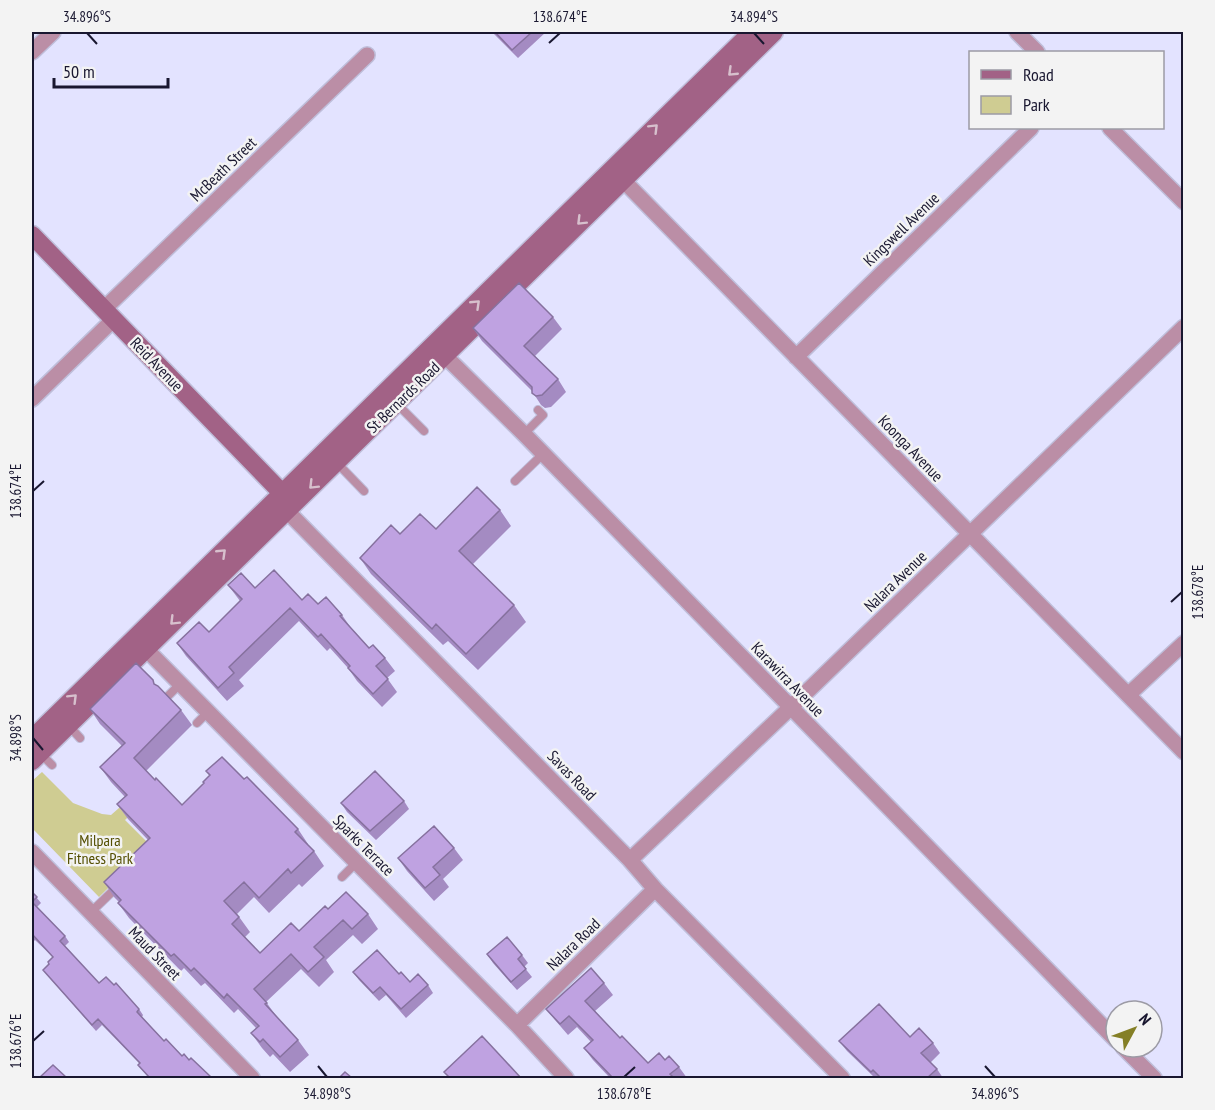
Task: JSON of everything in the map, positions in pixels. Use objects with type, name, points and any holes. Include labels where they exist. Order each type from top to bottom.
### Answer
[{"type":"main road","name":"St Bernards Road","points":[[618,175],[752,32]]},
{"type":"main road","name":"St Bernards Road","points":[[39,755],[140,644],[284,502],[618,175],[774,32]]},
{"type":"main road","name":"Reid Avenue","points":[[32,235],[284,502]]},
{"type":"main road","name":"St Bernards Road","points":[[284,502],[336,462],[396,403],[440,350]]},
{"type":"main road","name":"St Bernards Road","points":[[39,755],[74,732],[140,644]]},
{"type":"street","points":[[32,52],[53,32]]},
{"type":"street","points":[[1017,32],[1036,51]]},
{"type":"street","name":"McBeath Street","points":[[32,399],[109,314],[367,55]]},
{"type":"street","name":"Kingswell Avenue","points":[[796,357],[1030,129]]},
{"type":"street","points":[[1111,129],[1184,202]]},
{"type":"street","name":"Koonga Avenue","points":[[618,175],[1184,753]]},
{"type":"street","name":"Nalara Avenue","points":[[630,860],[1184,327]]},
{"type":"street","name":"Karawirra Avenue","points":[[440,350],[1104,1028]]},
{"type":"street","name":"Savas Road","points":[[284,502],[630,860],[655,889],[842,1078]]},
{"type":"street","points":[[1128,695],[1184,643]]},
{"type":"street","name":"Sparks Terrace","points":[[140,644],[174,689],[208,712],[517,1025],[566,1078]]},
{"type":"street","name":"Maud Street","points":[[32,852],[252,1078]]},
{"type":"street","name":"Nalara Road","points":[[517,1025],[655,889]]},
{"type":"street","points":[[1135,1059],[1154,1078]]},
{"type":"lane","points":[[396,403],[424,431]]},
{"type":"lane","points":[[524,434],[543,415],[538,410]]},
{"type":"lane","points":[[515,481],[543,454]]},
{"type":"lane","points":[[336,462],[364,491]]},
{"type":"lane","points":[[197,723],[208,712]]},
{"type":"lane","points":[[342,877],[356,863]]},
{"type":"lane","points":[[91,912],[121,882]]},
{"type":"green space","name":"Milpara Fitness Park","points":[[42,772],[73,803],[111,815],[127,801],[135,810],[125,820],[151,846],[99,897],[32,828],[32,781]]},
{"type":"building","points":[[495,32],[532,32],[512,50]]},
{"type":"building","points":[[519,283],[553,317],[524,346],[558,379],[542,395],[536,396],[532,393],[532,387],[473,328]]},
{"type":"building","points":[[477,487],[500,510],[459,551],[514,605],[466,654],[436,624],[432,629],[360,558],[391,525],[400,534],[420,514],[436,529]]},
{"type":"building","points":[[274,570],[302,600],[308,594],[318,604],[326,597],[369,648],[373,645],[385,658],[376,666],[388,679],[373,694],[348,668],[350,666],[321,634],[318,637],[290,608],[229,667],[234,673],[218,688],[177,643],[199,622],[209,632],[242,599],[228,585],[241,573],[255,588]]},
{"type":"building","points":[[136,663],[181,710],[134,758],[182,805],[210,775],[206,771],[222,757],[244,779],[247,777],[298,829],[295,832],[314,851],[291,873],[288,869],[259,898],[244,882],[224,901],[239,917],[232,924],[260,953],[291,923],[299,931],[325,906],[328,909],[346,892],[368,914],[352,929],[343,920],[314,947],[324,957],[308,972],[291,954],[254,989],[298,1040],[280,1057],[263,1039],[260,1042],[251,1033],[259,1026],[227,994],[224,998],[194,968],[191,971],[174,954],[171,956],[118,903],[121,900],[104,882],[150,838],[117,804],[127,795],[100,767],[125,743],[90,709]]},
{"type":"building","points":[[375,771],[404,801],[370,831],[341,803]]},
{"type":"building","points":[[434,826],[454,848],[433,867],[440,875],[425,888],[398,858]]},
{"type":"building","points":[[32,892],[37,897],[32,902]]},
{"type":"building","points":[[32,902],[65,936],[60,941],[99,983],[106,977],[114,985],[116,983],[139,1009],[137,1012],[164,1041],[166,1039],[182,1056],[184,1054],[189,1060],[191,1058],[212,1078],[150,1078],[138,1065],[140,1063],[98,1019],[92,1025],[43,970],[53,957],[32,934]]},
{"type":"building","points":[[507,937],[522,955],[518,959],[526,969],[511,982],[487,954]]},
{"type":"building","points":[[377,950],[399,974],[401,972],[410,982],[418,974],[428,985],[401,1009],[380,987],[373,993],[353,972]]},
{"type":"building","points":[[591,968],[604,983],[585,1001],[620,1038],[622,1036],[648,1063],[659,1053],[665,1060],[669,1056],[679,1067],[670,1074],[674,1078],[613,1078],[584,1048],[593,1040],[569,1016],[560,1024],[546,1009]]},
{"type":"building","points":[[879,1004],[910,1037],[919,1028],[933,1043],[921,1053],[937,1069],[927,1078],[881,1078],[873,1070],[871,1072],[839,1041]]},
{"type":"building","points":[[482,1036],[521,1078],[450,1078],[444,1072]]},
{"type":"building","points":[[53,1065],[67,1078],[39,1078]]},
{"type":"building","points":[[345,1072],[352,1078],[339,1078]]}]
